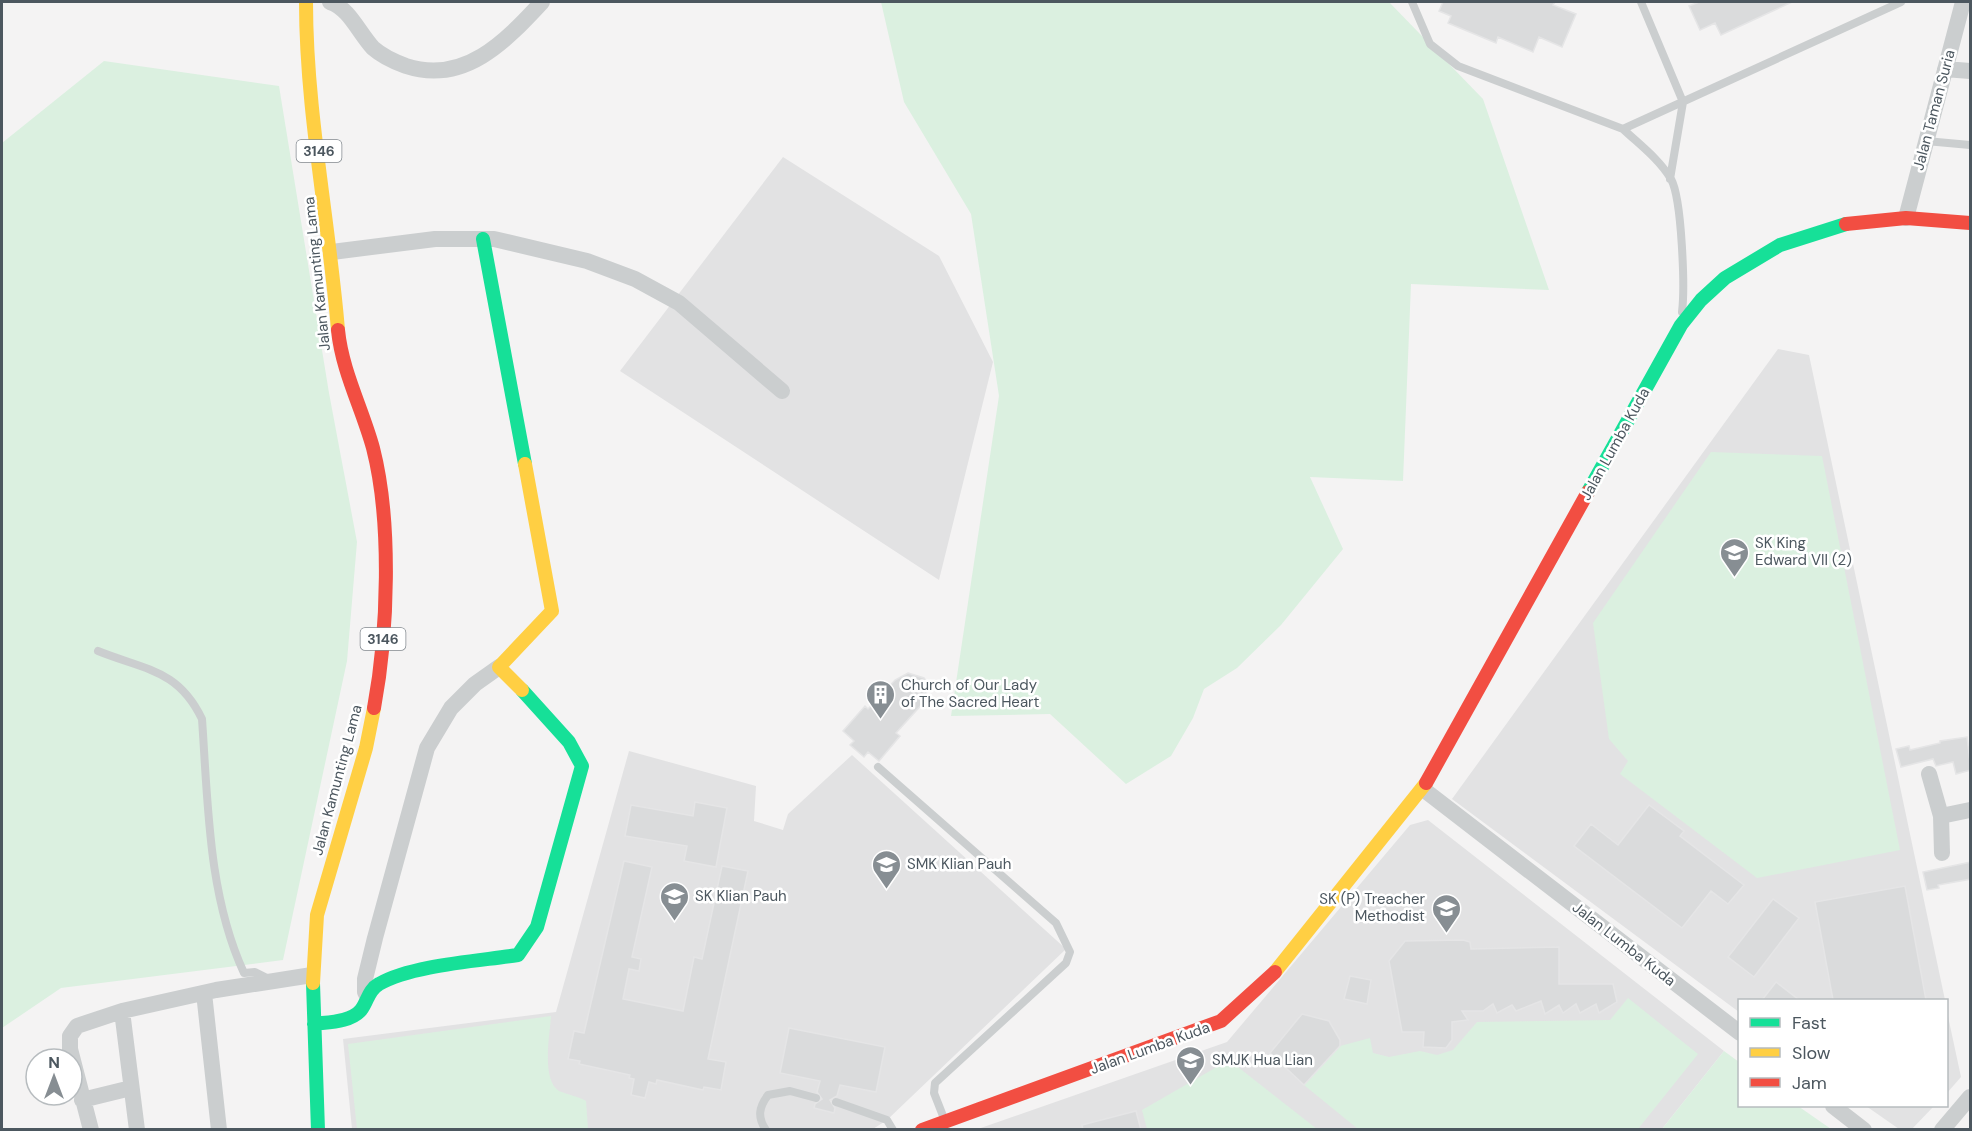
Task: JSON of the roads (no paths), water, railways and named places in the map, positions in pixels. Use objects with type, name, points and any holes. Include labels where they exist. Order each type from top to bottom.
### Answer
[{"type":"street","points":[[330,2],[346,11],[359,33],[377,51],[398,63],[419,70],[442,72],[461,68],[480,57],[527,18],[542,2]]},
{"type":"street","name":"Jalan Taman Suria","points":[[1905,218],[1963,2]]},
{"type":"street","name":"Jalan Kamunting Lama","points":[[300,3],[299,29],[306,50],[332,252],[340,350],[373,449],[382,511],[385,606],[381,664],[366,748],[317,915],[312,975],[318,1130]]},
{"type":"street","points":[[1945,69],[1971,71]]},
{"type":"street","name":"Jalan Lumba Kuda","points":[[922,1130],[1221,1022],[1266,983],[1423,789],[1681,325],[1695,304],[1721,279],[1752,257],[1826,228],[1905,218],[1971,223]]},
{"type":"street","points":[[332,252],[435,239],[483,239],[587,261],[635,279],[679,303],[782,391]]},
{"type":"street","points":[[367,996],[365,979],[427,748],[451,708],[475,684],[499,667],[552,611],[483,239]]},
{"type":"street","points":[[314,1024],[350,1018],[361,1010],[367,996],[378,984],[404,974],[518,955],[537,927],[582,766],[579,755],[567,738],[499,667]]},
{"type":"street","points":[[1929,774],[1941,816],[1942,853]]},
{"type":"street","name":"Jalan Lumba Kuda","points":[[1423,789],[1738,1031]]},
{"type":"street","points":[[1941,816],[1971,810]]},
{"type":"street","points":[[70,1047],[70,1036],[77,1026],[122,1011],[204,993],[312,975]]},
{"type":"street","points":[[204,993],[219,1130]]},
{"type":"street","points":[[122,1011],[137,1130]]},
{"type":"street","points":[[84,1100],[132,1088]]},
{"type":"street","points":[[1942,1130],[1971,1097]]},
{"type":"street","points":[[84,1107],[91,1130]]},
{"type":"street","points":[[1834,1107],[1864,1130]]},
{"type":"lane","points":[[1412,2],[1430,44],[1458,66],[1623,129],[1658,161],[1670,179]]},
{"type":"lane","points":[[1641,2],[1683,102],[1670,179],[1678,221],[1685,286],[1681,325]]},
{"type":"lane","points":[[1623,129],[1901,2]]},
{"type":"lane","points":[[1926,141],[1971,145]]},
{"type":"lane","points":[[98,651],[172,678],[192,699],[202,719],[212,849],[229,942],[244,973],[255,972],[274,981]]},
{"type":"lane","points":[[878,767],[1056,923],[1070,952],[1066,963],[935,1083],[934,1093],[945,1121]]},
{"type":"lane","points":[[766,1130],[760,1122],[759,1113],[768,1095],[790,1091],[816,1098]]},
{"type":"lane","points":[[836,1102],[887,1120],[892,1130]]},
{"type":"place","name":"SK King Edward VII (2)","points":[[1734,578]]},
{"type":"place","name":"Church of Our Lady of The Sacred Heart","points":[[880,720]]},
{"type":"place","name":"SMK Klian Pauh","points":[[886,890]]},
{"type":"place","name":"SK Klian Pauh","points":[[674,922]]},
{"type":"place","name":"SK (P) Treacher Methodist","points":[[1446,934]]},
{"type":"place","name":"SMJK Hua Lian","points":[[1191,1086]]}]
